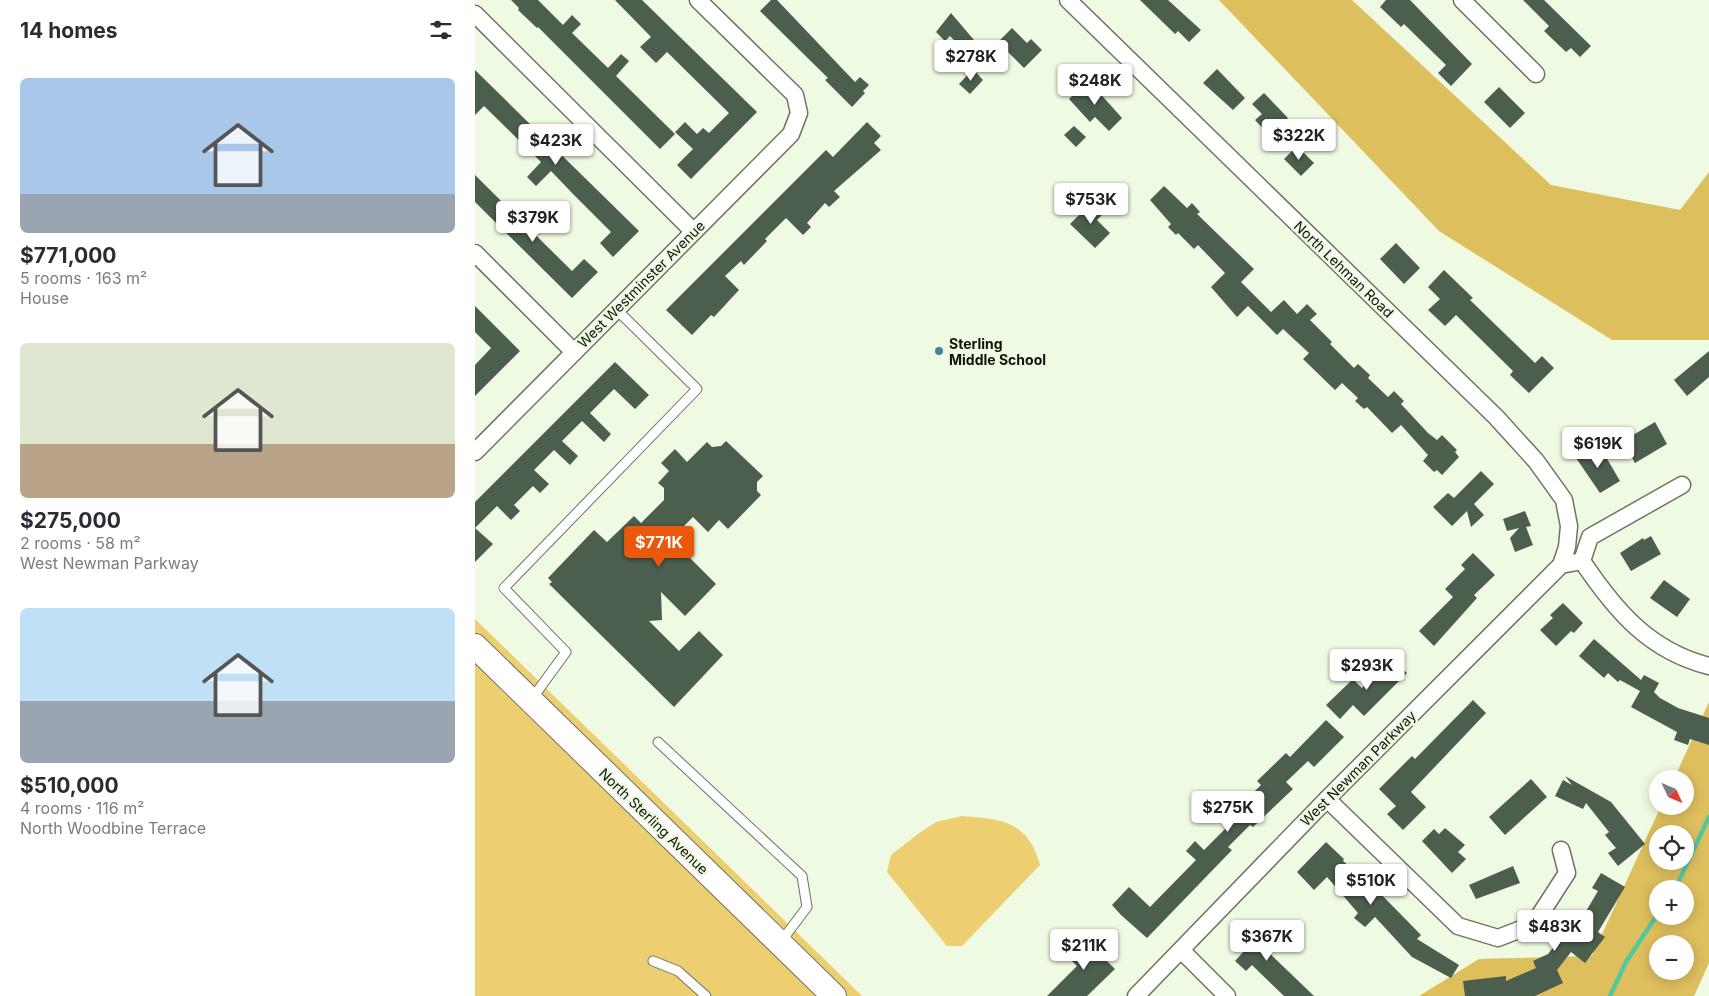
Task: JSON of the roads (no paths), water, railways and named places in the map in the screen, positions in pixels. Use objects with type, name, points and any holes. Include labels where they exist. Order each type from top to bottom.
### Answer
[{"type":"main road","name":"North Sterling Avenue","points":[[475,646],[834,996]]},
{"type":"street","name":"West Westminster Avenue","points":[[475,452],[791,134],[799,113],[795,95],[698,0]]},
{"type":"street","name":"North Lehman Road","points":[[1068,0],[1496,417],[1537,461],[1564,500],[1569,526],[1567,547],[1561,565]]},
{"type":"street","points":[[1462,0],[1536,74]]},
{"type":"street","points":[[475,14],[693,231]]},
{"type":"street","points":[[475,253],[575,352]]},
{"type":"street","points":[[1582,561],[1590,537],[1681,485]]},
{"type":"street","points":[[1561,565],[1582,561]]},
{"type":"street","points":[[1582,561],[1604,594],[1629,622],[1661,646],[1687,660],[1709,666]]},
{"type":"street","name":"West Newman Parkway","points":[[1136,996],[1182,951],[1327,799],[1561,565]]},
{"type":"street","points":[[1327,799],[1459,926],[1498,938],[1534,924],[1567,873],[1561,850]]},
{"type":"street","points":[[1182,951],[1227,996]]},
{"type":"lane","points":[[531,701],[566,652],[504,588],[697,389],[616,309]]},
{"type":"lane","points":[[658,742],[802,876],[807,907],[780,944]]},
{"type":"lane","points":[[653,960],[677,970],[706,996]]},
{"type":"waterway","points":[[1679,880],[1709,817]]},
{"type":"waterway","points":[[1610,996],[1626,962],[1650,925]]},
{"type":"place","name":"Sterling Middle School","points":[[939,351]]}]
